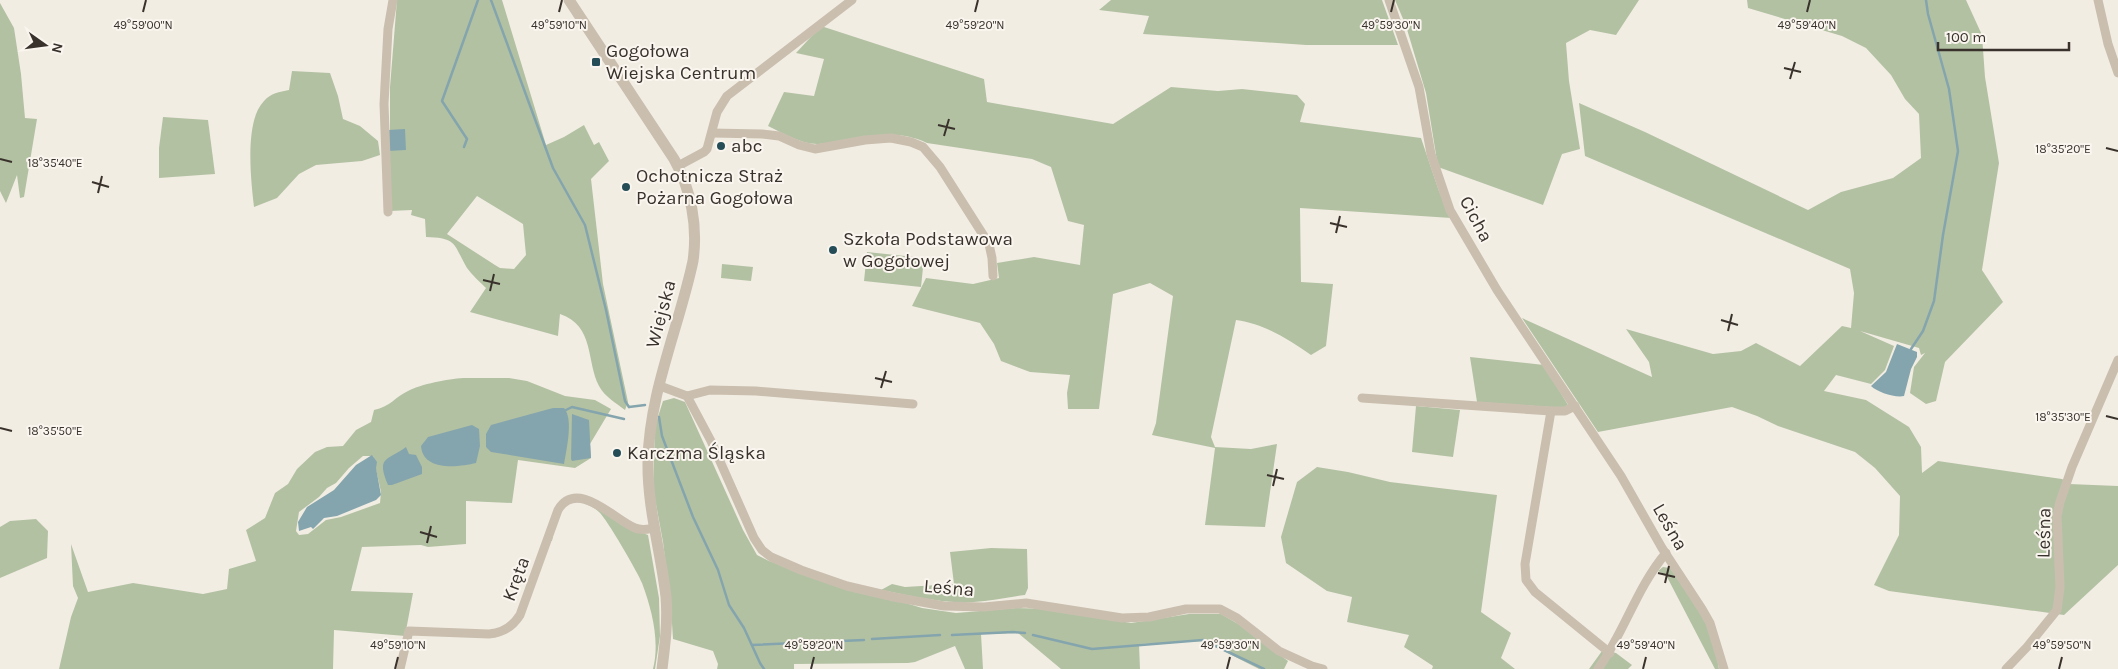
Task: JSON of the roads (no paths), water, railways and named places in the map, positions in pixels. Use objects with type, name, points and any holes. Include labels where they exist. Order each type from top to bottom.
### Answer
[{"type":"street","points":[[388,212],[384,104],[388,29],[392,0]]},
{"type":"street","name":"Wiejska","points":[[569,0],[655,128],[678,166],[689,197],[694,245],[687,285],[651,425],[648,458],[649,488],[666,609],[666,638],[662,669]]},
{"type":"street","points":[[678,166],[704,152],[708,147],[719,108],[727,96],[852,0]]},
{"type":"street","name":"Cicha","points":[[1389,0],[1419,87],[1431,154],[1450,210],[1497,290],[1575,406]]},
{"type":"street","points":[[2098,0],[2108,44],[2118,74]]},
{"type":"street","points":[[712,133],[779,136],[799,145],[815,149],[865,140],[891,138],[911,142],[923,147],[940,168],[989,244],[992,258],[992,276]]},
{"type":"street","name":"Leśna","points":[[2006,669],[2027,648],[2057,610],[2060,587],[2057,516],[2060,502],[2072,467],[2118,360]]},
{"type":"street","points":[[660,386],[687,396],[710,390],[756,391],[913,404]]},
{"type":"street","name":"Leśna","points":[[687,396],[711,441],[754,538],[762,550],[771,557],[801,570],[847,586],[894,598],[944,606],[984,607],[1026,603],[1122,618],[1149,617],[1186,609],[1220,609],[1237,618],[1279,651],[1323,669]]},
{"type":"street","points":[[1362,398],[1564,412],[1575,406]]},
{"type":"street","name":"Leśna","points":[[1575,406],[1621,476],[1666,554],[1710,623],[1724,669]]},
{"type":"street","points":[[1551,411],[1525,564],[1525,577],[1535,592],[1610,653]]},
{"type":"street","name":"Kręta","points":[[400,669],[409,631],[488,634],[497,633],[513,624],[520,615],[558,510],[566,501],[575,498],[593,502],[635,528],[643,530],[655,528]]},
{"type":"street","points":[[1598,669],[1610,653],[1656,565],[1666,554]]},
{"type":"water","points":[[405,129],[406,150],[388,151],[388,130]]},
{"type":"water","points":[[1897,344],[1917,352],[1904,396],[1886,394],[1871,386],[1886,372]]},
{"type":"water","points":[[553,408],[564,408],[567,413],[569,427],[564,464],[491,452],[486,447],[486,434],[491,425]]},
{"type":"water","points":[[572,414],[589,420],[591,458],[572,461],[571,459]]},
{"type":"water","points":[[472,425],[479,429],[480,446],[476,463],[461,466],[443,466],[428,460],[423,454],[421,446],[428,437]]},
{"type":"water","points":[[406,447],[409,454],[416,455],[422,467],[422,474],[388,485],[383,464],[385,460]]},
{"type":"water","points":[[372,455],[377,462],[376,468],[381,495],[376,500],[337,516],[324,518],[313,529],[311,527],[299,531],[298,522],[307,507],[334,490],[356,465]]},
{"type":"waterway","points":[[464,147],[467,139],[442,101],[478,0]]},
{"type":"waterway","points":[[491,0],[553,168],[585,225],[606,310],[625,401],[629,407]]},
{"type":"waterway","points":[[1911,349],[1923,331],[1934,301],[1943,235],[1958,151],[1949,89],[1928,14],[1926,0]]},
{"type":"waterway","points":[[629,407],[645,405]]},
{"type":"waterway","points":[[566,410],[572,407],[624,419]]},
{"type":"waterway","points":[[659,417],[662,436],[693,517],[718,570],[729,605],[744,628],[764,669]]},
{"type":"waterway","points":[[952,635],[1025,633]]},
{"type":"waterway","points":[[872,639],[940,635]]},
{"type":"waterway","points":[[1033,635],[1092,649],[1203,640],[1264,669]]},
{"type":"waterway","points":[[752,645],[864,640]]},
{"type":"place","name":"Gogołowa Wiejska Centrum","points":[[596,62]]},
{"type":"place","name":"abc","points":[[721,146]]},
{"type":"place","name":"Ochotnicza Straż Pożarna Gogołowa","points":[[626,187]]},
{"type":"place","name":"Szkoła Podstawowa w Gogołowej","points":[[833,250]]},
{"type":"place","name":"Karczma Śląska","points":[[617,453]]}]
